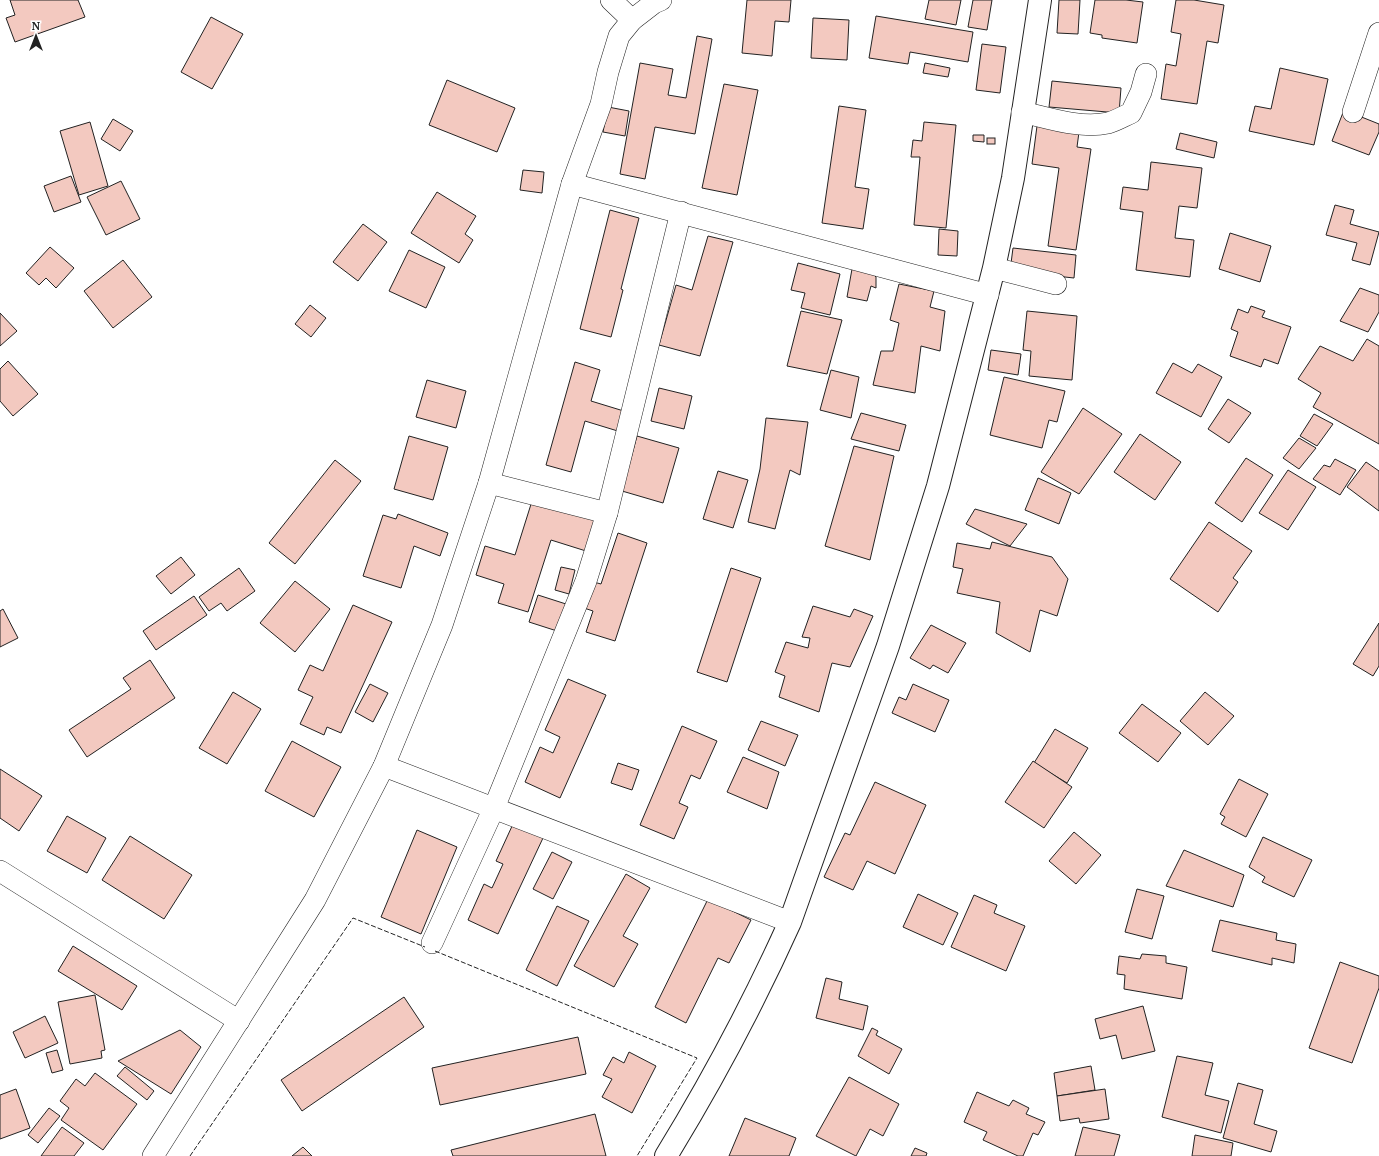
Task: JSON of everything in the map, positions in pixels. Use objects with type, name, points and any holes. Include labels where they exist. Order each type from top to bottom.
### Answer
[{"type":"street","points":[[611,0],[632,20]]},
{"type":"street","points":[[153,1156],[314,900],[384,766],[442,625],[489,482],[572,184],[601,104],[608,72],[619,36],[632,20],[654,3],[661,0]]},
{"type":"street","points":[[666,1156],[694,1111],[790,922],[888,646],[938,486],[988,295],[1013,178],[1040,0]]},
{"type":"street","points":[[1353,112],[1379,34]]},
{"type":"street","points":[[1022,112],[1060,121],[1086,124],[1109,123],[1131,113],[1141,92],[1146,74]]},
{"type":"street","points":[[572,184],[988,295]]},
{"type":"street","points":[[432,943],[494,808],[586,581],[607,512],[681,212]]},
{"type":"street","points":[[994,268],[1056,284]]},
{"type":"street","points":[[489,482],[607,512]]},
{"type":"street","points":[[384,766],[790,922]]},
{"type":"street","points":[[0,871],[239,1021]]},
{"type":"building","points":[[10,0],[78,0],[85,17],[15,42],[6,18],[15,15]]},
{"type":"building","points":[[747,0],[791,0],[789,22],[775,21],[772,56],[742,53]]},
{"type":"building","points":[[929,0],[961,0],[956,25],[925,19]]},
{"type":"building","points":[[973,0],[992,0],[987,30],[968,27]]},
{"type":"building","points":[[1059,0],[1080,0],[1078,34],[1057,33]]},
{"type":"building","points":[[1095,0],[1126,0],[1143,2],[1137,43],[1102,38],[1102,35],[1090,33]]},
{"type":"building","points":[[1176,0],[1194,0],[1224,5],[1218,43],[1207,41],[1197,104],[1161,99],[1166,64],[1176,66],[1181,34],[1171,32]]},
{"type":"building","points":[[876,16],[973,32],[968,62],[910,52],[908,64],[869,58]]},
{"type":"building","points":[[211,17],[243,34],[212,89],[181,72]]},
{"type":"building","points":[[813,18],[849,20],[847,60],[811,58]]},
{"type":"building","points":[[697,36],[712,39],[695,134],[655,127],[645,179],[620,174],[640,63],[673,69],[668,95],[686,98]]},
{"type":"building","points":[[982,44],[1006,47],[1000,93],[976,90]]},
{"type":"building","points":[[925,63],[950,68],[948,77],[923,73]]},
{"type":"building","points":[[1280,68],[1328,79],[1314,145],[1249,131],[1255,106],[1271,109]]},
{"type":"building","points":[[447,80],[515,108],[497,152],[429,125]]},
{"type":"building","points":[[1052,81],[1121,88],[1119,113],[1049,107]]},
{"type":"building","points":[[724,84],[758,90],[737,195],[702,188]]},
{"type":"building","points":[[839,106],[866,110],[855,187],[869,189],[863,229],[822,223]]},
{"type":"building","points":[[608,107],[629,111],[625,136],[603,132]]},
{"type":"building","points":[[1344,110],[1379,124],[1379,132],[1369,155],[1332,141]]},
{"type":"building","points":[[113,119],[133,131],[120,151],[101,139]]},
{"type":"building","points":[[90,122],[108,186],[79,195],[60,131]]},
{"type":"building","points":[[924,122],[956,125],[946,228],[914,225],[920,157],[911,157],[913,140],[922,141]]},
{"type":"building","points":[[1037,126],[1079,132],[1077,147],[1091,149],[1076,250],[1048,246],[1059,168],[1032,164]]},
{"type":"building","points":[[1180,133],[1217,142],[1214,158],[1176,149]]},
{"type":"building","points":[[973,135],[984,135],[984,142],[973,141]]},
{"type":"building","points":[[987,138],[995,138],[995,144],[987,144]]},
{"type":"building","points":[[1151,162],[1202,168],[1197,208],[1179,206],[1175,238],[1194,240],[1190,277],[1136,270],[1143,212],[1120,209],[1123,187],[1148,190]]},
{"type":"building","points":[[523,170],[544,172],[542,193],[520,190]]},
{"type":"building","points":[[71,176],[81,202],[54,212],[44,186]]},
{"type":"building","points":[[121,181],[140,219],[106,235],[87,197]]},
{"type":"building","points":[[437,192],[476,216],[465,234],[473,240],[459,263],[411,233]]},
{"type":"building","points":[[1335,205],[1354,210],[1350,224],[1379,232],[1370,265],[1352,260],[1357,243],[1326,235]]},
{"type":"building","points":[[610,210],[639,218],[621,289],[623,290],[611,337],[580,329]]},
{"type":"building","points":[[363,224],[387,242],[358,281],[333,262]]},
{"type":"building","points":[[939,229],[958,231],[957,256],[938,255]]},
{"type":"building","points":[[1230,233],[1271,246],[1260,282],[1219,269]]},
{"type":"building","points":[[708,236],[733,242],[700,356],[659,345],[676,285],[692,290]]},
{"type":"building","points":[[50,247],[74,268],[56,288],[46,278],[39,285],[26,273]]},
{"type":"building","points":[[1013,248],[1076,255],[1074,278],[1010,271]]},
{"type":"building","points":[[409,250],[445,267],[426,308],[389,291]]},
{"type":"building","points":[[123,260],[152,297],[113,328],[84,291]]},
{"type":"building","points":[[798,263],[840,274],[830,315],[801,308],[805,293],[791,290]]},
{"type":"building","points":[[852,269],[870,271],[876,277],[876,288],[871,286],[867,301],[847,297]]},
{"type":"building","points":[[899,284],[934,291],[930,307],[945,311],[940,351],[921,346],[915,393],[873,385],[881,351],[893,351],[899,323],[890,320]]},
{"type":"building","points":[[1360,288],[1379,295],[1379,312],[1368,332],[1340,321]]},
{"type":"building","points":[[310,305],[326,318],[311,337],[295,324]]},
{"type":"building","points":[[1251,306],[1265,311],[1262,317],[1291,327],[1278,364],[1264,359],[1261,367],[1230,356],[1238,332],[1231,329],[1238,309],[1248,313]]},
{"type":"building","points":[[801,311],[842,320],[827,374],[787,366]]},
{"type":"building","points":[[1027,311],[1077,316],[1072,380],[1029,376],[1031,351],[1023,350]]},
{"type":"building","points":[[0,313],[17,331],[0,346]]},
{"type":"building","points":[[1367,339],[1379,346],[1379,444],[1313,407],[1321,393],[1298,379],[1320,346],[1353,361]]},
{"type":"building","points":[[991,350],[1021,354],[1018,375],[988,370]]},
{"type":"building","points":[[8,361],[38,394],[13,416],[0,401],[0,369]]},
{"type":"building","points":[[575,362],[600,370],[591,401],[627,412],[621,432],[585,421],[571,472],[546,465]]},
{"type":"building","points":[[1173,363],[1192,373],[1198,364],[1222,377],[1201,417],[1156,393]]},
{"type":"building","points":[[831,370],[859,377],[851,418],[820,410]]},
{"type":"building","points":[[1004,377],[1065,391],[1057,422],[1049,420],[1042,448],[990,435]]},
{"type":"building","points":[[427,380],[466,391],[456,428],[416,417]]},
{"type":"building","points":[[659,388],[692,396],[684,429],[651,421]]},
{"type":"building","points":[[1228,399],[1251,413],[1229,443],[1208,429]]},
{"type":"building","points":[[1083,408],[1122,434],[1079,494],[1041,472]]},
{"type":"building","points":[[861,413],[906,425],[899,451],[851,439]]},
{"type":"building","points":[[1314,414],[1333,424],[1317,446],[1300,436]]},
{"type":"building","points":[[766,418],[808,422],[800,475],[790,470],[775,529],[748,522],[760,469]]},
{"type":"building","points":[[1140,434],[1181,462],[1155,500],[1114,472]]},
{"type":"building","points":[[409,436],[448,447],[433,500],[394,489]]},
{"type":"building","points":[[637,436],[679,448],[663,503],[622,491]]},
{"type":"building","points":[[1299,438],[1316,448],[1299,469],[1283,458]]},
{"type":"building","points":[[854,446],[894,456],[870,560],[825,546]]},
{"type":"building","points":[[1246,458],[1273,475],[1242,522],[1215,503]]},
{"type":"building","points":[[1335,459],[1356,470],[1340,495],[1313,479],[1324,465],[1330,467]]},
{"type":"building","points":[[335,460],[361,481],[295,564],[269,543]]},
{"type":"building","points":[[1366,462],[1379,471],[1379,511],[1347,487]]},
{"type":"building","points":[[1288,470],[1316,487],[1288,530],[1259,513]]},
{"type":"building","points":[[718,471],[748,480],[733,528],[703,519]]},
{"type":"building","points":[[1038,478],[1071,493],[1059,524],[1025,510]]},
{"type":"building","points":[[532,501],[595,520],[586,551],[551,540],[528,612],[498,603],[504,584],[476,575],[485,546],[515,555]]},
{"type":"building","points":[[975,509],[1027,524],[1010,546],[966,524]]},
{"type":"building","points":[[398,514],[448,533],[440,556],[414,546],[401,588],[363,576],[383,515],[396,519]]},
{"type":"building","points":[[1209,522],[1252,551],[1233,578],[1238,582],[1218,612],[1170,579]]},
{"type":"building","points":[[618,533],[647,543],[615,641],[586,632],[593,611],[581,607],[590,581],[601,584]]},
{"type":"building","points":[[992,542],[1052,557],[1068,579],[1057,616],[1040,610],[1030,652],[996,633],[1000,602],[957,593],[963,569],[953,567],[957,543],[990,549]]},
{"type":"building","points":[[181,557],[195,575],[171,594],[156,576]]},
{"type":"building","points":[[561,567],[575,570],[569,594],[555,590]]},
{"type":"building","points":[[239,568],[255,591],[227,611],[221,603],[209,611],[199,597]]},
{"type":"building","points":[[731,568],[761,578],[727,682],[697,672]]},
{"type":"building","points":[[295,581],[330,609],[295,652],[260,623]]},
{"type":"building","points":[[538,595],[566,604],[557,631],[529,622]]},
{"type":"building","points":[[194,596],[207,615],[156,650],[143,631]]},
{"type":"building","points":[[353,605],[392,622],[341,733],[327,727],[324,735],[300,724],[313,697],[298,690],[310,665],[323,671]]},
{"type":"building","points":[[813,606],[850,617],[854,609],[873,616],[850,667],[832,663],[819,712],[779,697],[785,676],[775,672],[786,642],[808,648],[810,638],[802,637]]},
{"type":"building","points":[[3,609],[18,638],[0,647],[0,611]]},
{"type":"building","points":[[1379,623],[1379,666],[1373,676],[1353,664]]},
{"type":"building","points":[[931,625],[966,643],[948,673],[933,665],[930,669],[910,658]]},
{"type":"building","points":[[150,660],[175,698],[87,757],[69,730],[131,689],[123,678]]},
{"type":"building","points":[[568,679],[606,695],[560,798],[525,782],[540,747],[553,753],[560,737],[545,730]]},
{"type":"building","points":[[370,684],[388,693],[373,722],[355,712]]},
{"type":"building","points":[[913,684],[949,700],[935,732],[892,713],[899,697],[906,700]]},
{"type":"building","points":[[233,692],[261,709],[227,764],[199,748]]},
{"type":"building","points":[[1205,692],[1234,716],[1208,745],[1180,721]]},
{"type":"building","points":[[1142,704],[1181,733],[1158,762],[1119,733]]},
{"type":"building","points":[[761,721],[798,735],[785,766],[748,750]]},
{"type":"building","points":[[682,726],[717,741],[700,779],[691,775],[679,803],[688,807],[674,839],[640,825]]},
{"type":"building","points":[[1055,729],[1088,748],[1067,783],[1034,763]]},
{"type":"building","points":[[292,741],[341,767],[314,817],[265,791]]},
{"type":"building","points":[[743,757],[779,772],[767,809],[727,792]]},
{"type":"building","points":[[1033,761],[1072,787],[1044,828],[1005,802]]},
{"type":"building","points":[[618,763],[639,770],[632,790],[611,783]]},
{"type":"building","points":[[0,769],[42,796],[19,831],[0,818]]},
{"type":"building","points":[[1239,779],[1268,794],[1246,837],[1221,824],[1225,817],[1220,814]]},
{"type":"building","points":[[875,782],[926,805],[895,874],[867,861],[853,890],[824,877],[845,833],[850,835]]},
{"type":"building","points":[[67,816],[106,838],[87,873],[47,851]]},
{"type":"building","points":[[513,824],[543,838],[498,934],[468,920],[484,884],[492,888],[503,864],[496,861]]},
{"type":"building","points":[[417,830],[457,847],[421,934],[381,917]]},
{"type":"building","points":[[1074,832],[1101,855],[1076,884],[1049,861]]},
{"type":"building","points":[[130,836],[192,875],[164,919],[102,880]]},
{"type":"building","points":[[1263,837],[1312,860],[1294,897],[1262,882],[1265,877],[1249,867]]},
{"type":"building","points":[[1184,850],[1244,875],[1233,907],[1166,886]]},
{"type":"building","points":[[552,852],[572,862],[553,899],[533,889]]},
{"type":"building","points":[[626,874],[650,888],[623,936],[638,944],[614,987],[574,966]]},
{"type":"building","points":[[1137,889],[1164,896],[1152,939],[1125,932]]},
{"type":"building","points":[[918,894],[958,913],[943,945],[903,927]]},
{"type":"building","points":[[974,895],[997,905],[994,913],[1025,926],[1006,971],[951,947]]},
{"type":"building","points":[[708,899],[751,920],[729,963],[718,958],[686,1023],[655,1007]]},
{"type":"building","points":[[557,906],[589,921],[557,986],[526,970]]},
{"type":"building","points":[[1220,920],[1277,933],[1276,940],[1296,944],[1294,963],[1272,958],[1272,965],[1212,951]]},
{"type":"building","points":[[73,946],[137,986],[122,1010],[58,971]]},
{"type":"building","points":[[1142,954],[1166,956],[1166,963],[1187,967],[1182,999],[1124,989],[1125,975],[1117,974],[1119,956],[1140,959]]},
{"type":"building","points":[[1340,962],[1379,976],[1379,988],[1352,1063],[1309,1048]]},
{"type":"building","points":[[826,978],[842,982],[839,999],[868,1006],[863,1030],[816,1018]]},
{"type":"building","points":[[95,995],[105,1050],[101,1051],[102,1058],[70,1064],[58,1002]]},
{"type":"building","points":[[404,997],[424,1027],[302,1111],[281,1080]]},
{"type":"building","points":[[1143,1006],[1155,1051],[1122,1059],[1116,1035],[1100,1039],[1095,1019]]},
{"type":"building","points":[[45,1016],[58,1043],[25,1058],[13,1032]]},
{"type":"building","points":[[872,1028],[878,1031],[876,1035],[902,1049],[889,1074],[858,1056]]},
{"type":"building","points":[[180,1030],[201,1047],[171,1094],[118,1061]]},
{"type":"building","points":[[578,1037],[586,1074],[440,1105],[432,1068]]},
{"type":"building","points":[[57,1050],[63,1070],[52,1073],[46,1053]]},
{"type":"building","points":[[629,1052],[656,1066],[632,1113],[602,1097],[612,1079],[603,1075],[613,1057],[624,1063]]},
{"type":"building","points":[[1177,1056],[1213,1063],[1205,1095],[1229,1101],[1221,1133],[1162,1117]]},
{"type":"building","points":[[1091,1066],[1095,1090],[1057,1096],[1054,1073]]},
{"type":"building","points":[[125,1067],[154,1091],[147,1100],[117,1076]]},
{"type":"building","points":[[95,1073],[137,1104],[103,1150],[61,1120],[69,1108],[60,1101],[76,1079],[85,1086]]},
{"type":"building","points":[[849,1077],[899,1104],[883,1136],[870,1129],[856,1156],[816,1136]]},
{"type":"building","points":[[1238,1083],[1263,1090],[1254,1124],[1277,1131],[1271,1152],[1223,1138]]},
{"type":"building","points":[[16,1089],[30,1128],[0,1139],[0,1095]]},
{"type":"building","points":[[1105,1089],[1109,1119],[1080,1123],[1079,1118],[1060,1121],[1057,1096]]},
{"type":"building","points":[[977,1092],[1009,1106],[1013,1100],[1029,1108],[1026,1114],[1045,1122],[1038,1135],[1033,1133],[1023,1156],[1018,1156],[983,1140],[987,1132],[964,1122]]},
{"type":"building","points":[[49,1108],[60,1116],[38,1143],[28,1135]]},
{"type":"building","points":[[595,1114],[606,1156],[453,1156],[451,1150]]},
{"type":"building","points":[[745,1118],[796,1138],[789,1156],[729,1156]]},
{"type":"building","points":[[62,1127],[84,1143],[74,1156],[41,1156]]},
{"type":"building","points":[[1083,1127],[1120,1135],[1114,1156],[1075,1156]]},
{"type":"building","points":[[1195,1135],[1233,1143],[1231,1156],[1192,1156]]},
{"type":"building","points":[[303,1147],[312,1156],[292,1156]]},
{"type":"building","points":[[915,1148],[927,1153],[926,1156],[911,1156]]},
{"type":"fence","points":[[190,1156],[353,918],[425,947]]},
{"type":"fence","points":[[435,951],[697,1058],[637,1156]]}]
